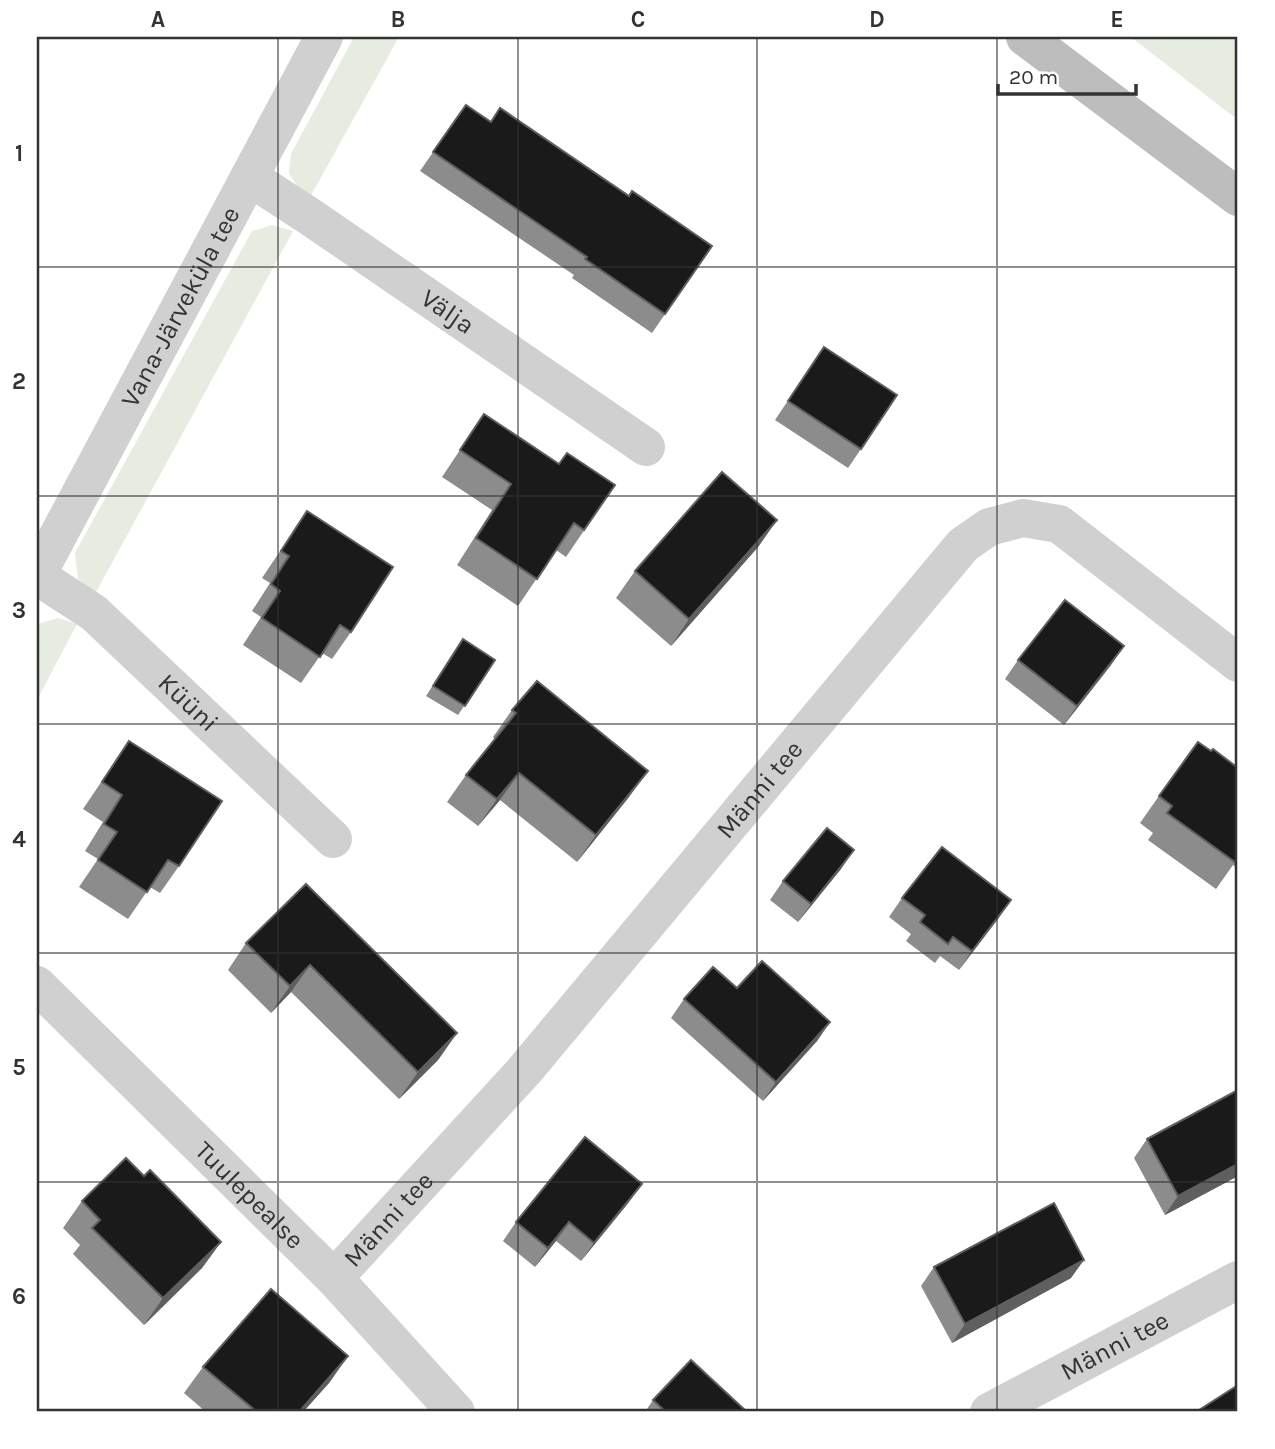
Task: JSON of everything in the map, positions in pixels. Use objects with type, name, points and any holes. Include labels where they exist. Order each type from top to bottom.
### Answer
[{"type":"street","name":"Vana-Järveküla tee","points":[[37,575],[324,37]]},
{"type":"street","points":[[1025,37],[1238,197]]},
{"type":"street","name":"Välja","points":[[249,177],[646,447]]},
{"type":"street","name":"Männi tee","points":[[334,1279],[524,1071],[963,545],[980,533],[989,527],[1023,518],[1059,524],[1238,663]]},
{"type":"street","name":"Küüni","points":[[37,575],[94,613],[333,839]]},
{"type":"street","name":"Tuulepealse","points":[[37,985],[334,1279],[456,1412]]},
{"type":"street","name":"Männi tee","points":[[989,1412],[1238,1280]]},
{"type":"shaded area","points":[[354,37],[399,37],[310,197],[297,186],[289,173],[291,154]]},
{"type":"shaded area","points":[[1131,37],[1238,37],[1238,120]]},
{"type":"shaded area","points":[[272,225],[293,231],[95,594],[78,579],[75,553],[252,231]]},
{"type":"shaded area","points":[[58,618],[77,624],[37,700],[37,626]]},
{"type":"building","points":[[466,105],[491,122],[500,108],[629,196],[632,191],[712,246],[665,314],[433,152]]},
{"type":"building","points":[[824,347],[897,395],[861,449],[788,401]]},
{"type":"building","points":[[484,414],[559,464],[567,453],[615,485],[584,530],[574,523],[537,579],[476,538],[511,484],[460,450]]},
{"type":"building","points":[[722,472],[777,520],[689,619],[635,571]]},
{"type":"building","points":[[307,511],[393,567],[351,632],[340,625],[320,657],[262,618],[280,591],[271,584],[289,556],[281,551]]},
{"type":"building","points":[[1065,600],[1124,646],[1077,706],[1018,660]]},
{"type":"building","points":[[463,639],[495,660],[465,706],[433,686]]},
{"type":"building","points":[[537,681],[648,771],[596,835],[519,773],[497,799],[466,775],[516,713],[512,710]]},
{"type":"building","points":[[129,741],[222,801],[179,866],[168,860],[147,892],[98,860],[117,832],[104,824],[122,795],[102,782]]},
{"type":"building","points":[[1198,742],[1211,751],[1213,749],[1238,768],[1238,857],[1235,862],[1167,813],[1172,806],[1159,796]]},
{"type":"building","points":[[827,828],[854,850],[811,904],[783,881]]},
{"type":"building","points":[[942,847],[1011,900],[972,951],[953,937],[948,944],[920,922],[925,915],[902,898]]},
{"type":"building","points":[[306,884],[457,1033],[418,1072],[310,965],[290,986],[246,943]]},
{"type":"building","points":[[762,961],[830,1022],[776,1082],[684,999],[713,967],[737,988]]},
{"type":"building","points":[[1238,1090],[1238,1164],[1178,1196],[1147,1139]]},
{"type":"building","points":[[585,1137],[642,1184],[594,1243],[569,1222],[548,1248],[516,1222]]},
{"type":"building","points":[[126,1158],[144,1176],[150,1170],[221,1242],[163,1298],[92,1228],[100,1220],[82,1201]]},
{"type":"building","points":[[1054,1203],[1084,1260],[965,1324],[934,1267]]},
{"type":"building","points":[[271,1289],[348,1356],[299,1412],[257,1412],[203,1367]]},
{"type":"building","points":[[691,1360],[746,1411],[666,1412],[653,1400]]},
{"type":"building","points":[[1238,1385],[1238,1412],[1196,1412]]}]
